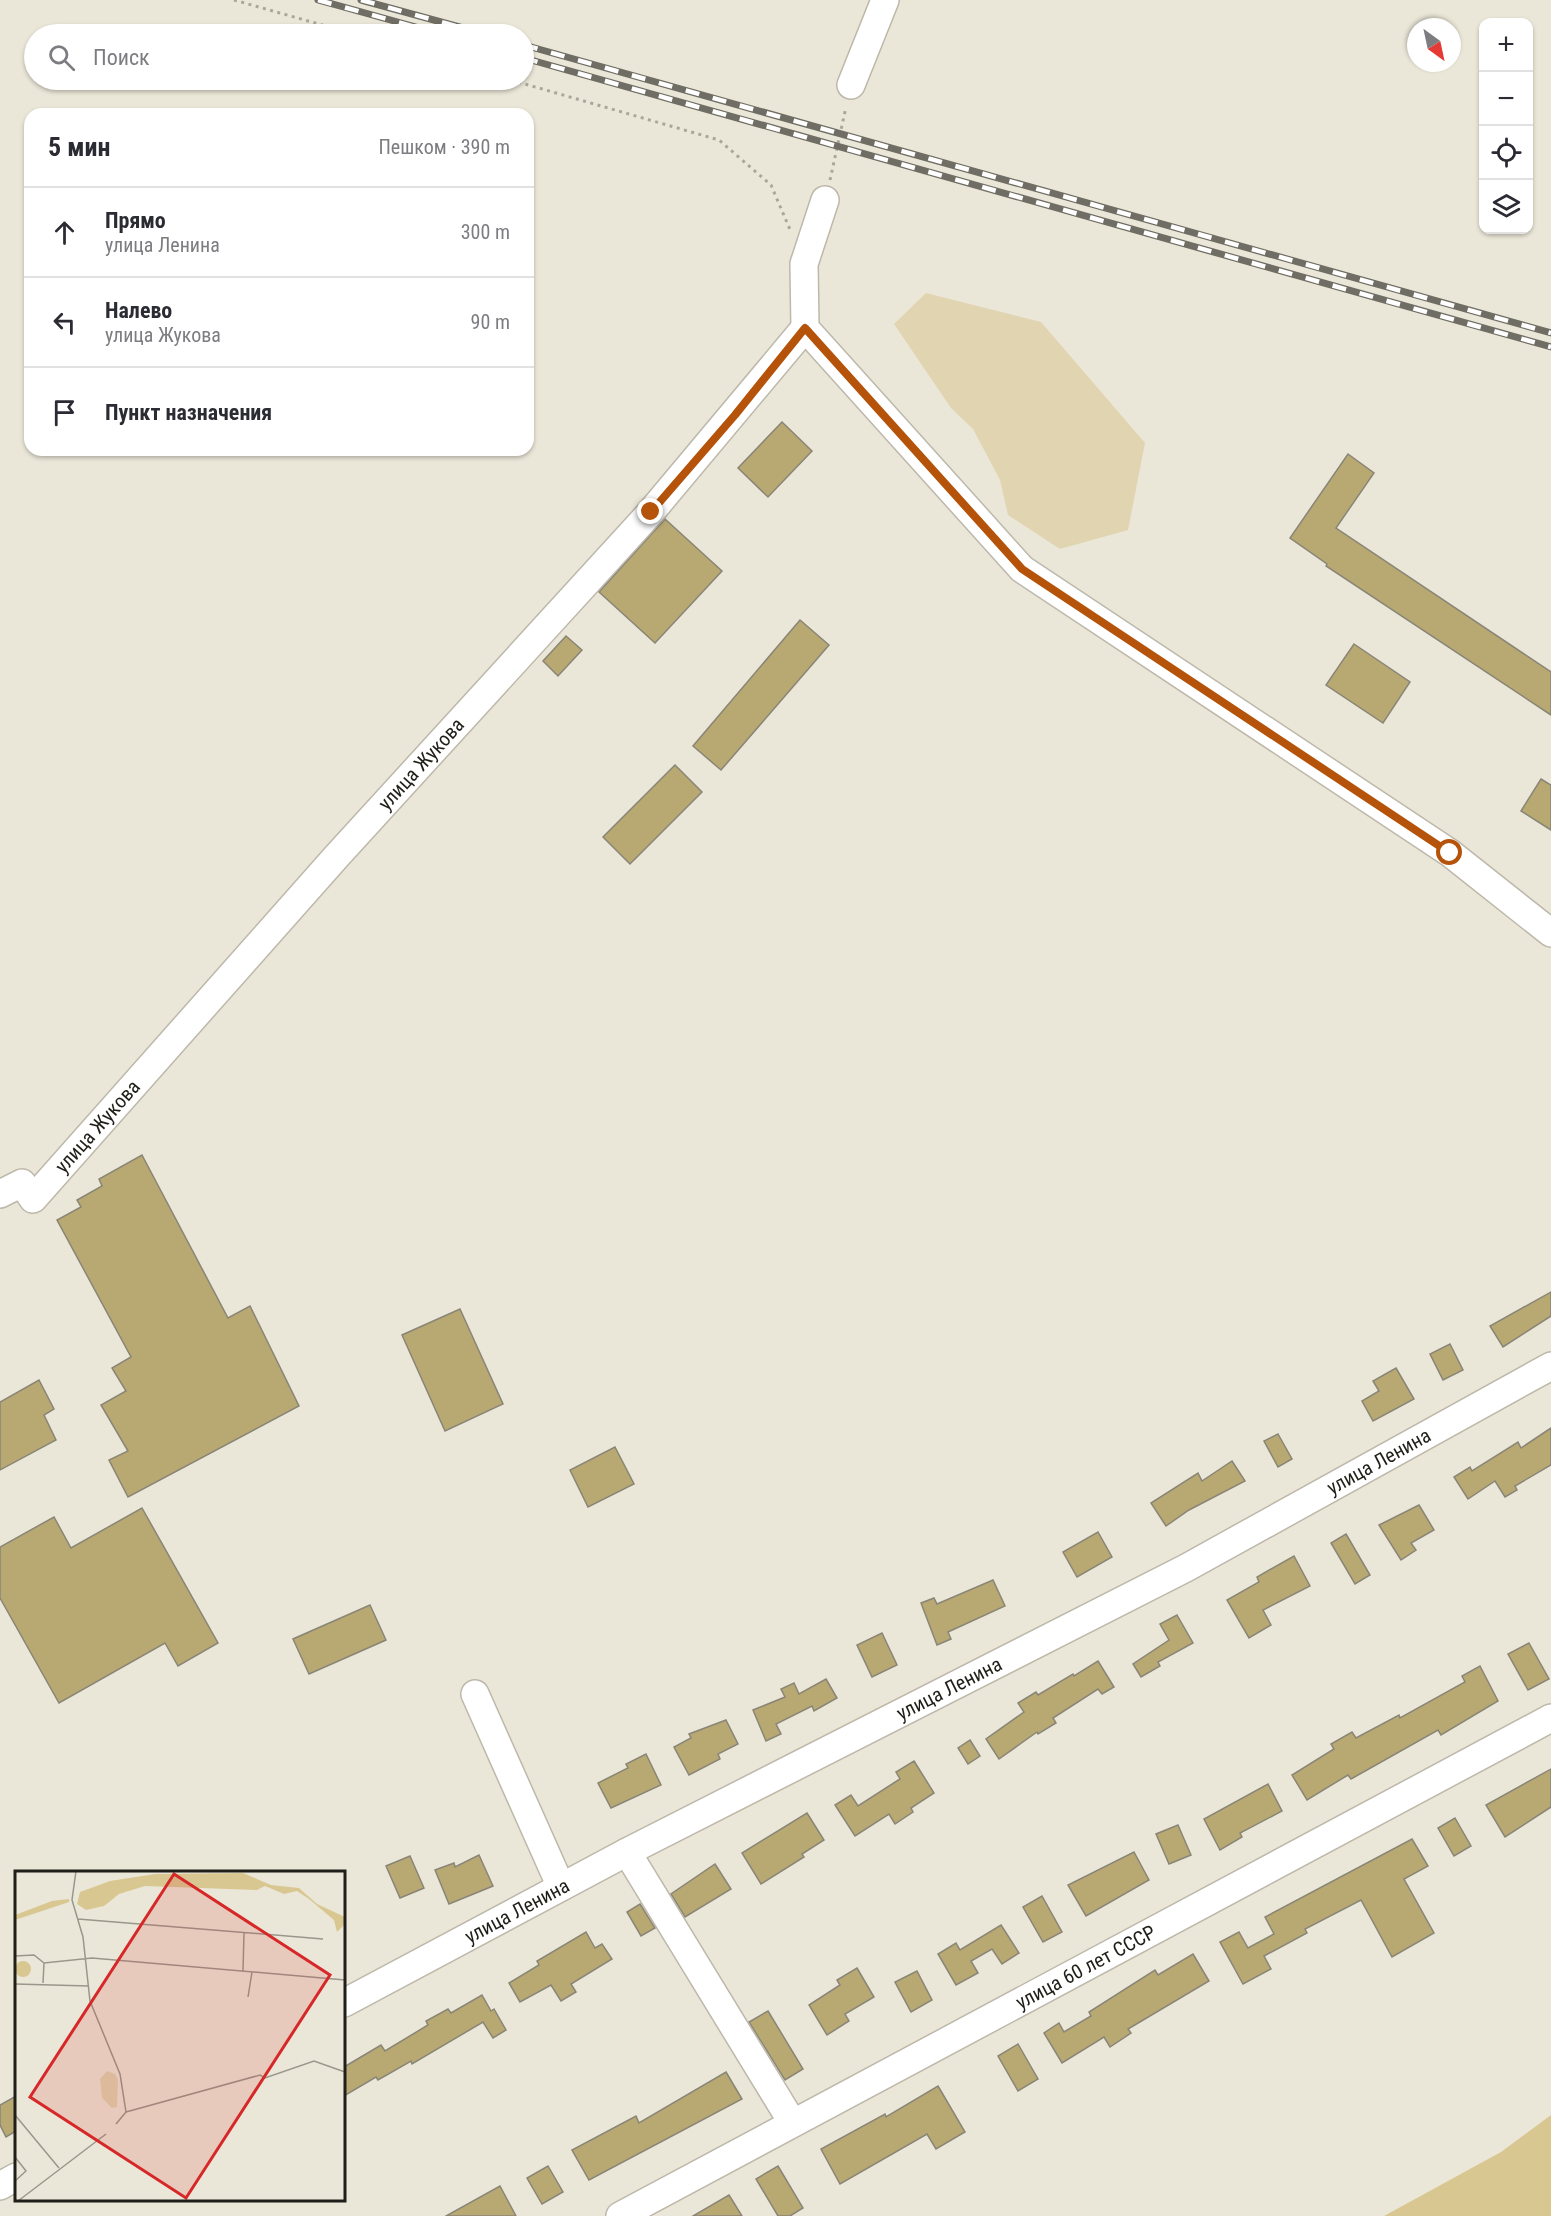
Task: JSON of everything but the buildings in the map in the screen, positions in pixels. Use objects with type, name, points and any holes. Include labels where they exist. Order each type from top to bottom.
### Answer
[{"type":"street","points":[[851,85],[885,0]]},
{"type":"street","points":[[825,200],[804,264],[805,328],[1022,569],[1450,853],[1551,933]]},
{"type":"street","name":"улица Жукова","points":[[0,1194],[22,1183],[33,1199],[336,856],[651,512],[735,415],[805,328]]},
{"type":"street","name":"улица Ленина","points":[[345,2002],[627,1852],[1186,1568],[1551,1366]]},
{"type":"street","points":[[475,1694],[561,1887]]},
{"type":"street","name":"улица 60 лет СССР","points":[[620,2216],[1551,1718]]},
{"type":"street","points":[[627,1852],[792,2122]]},
{"type":"street","points":[[0,2186],[15,2178]]},
{"type":"path","points":[[234,0],[319,24]]},
{"type":"path","points":[[825,200],[851,85]]},
{"type":"path","points":[[534,87],[719,140],[771,185],[804,264]]},
{"type":"shaded area","points":[[926,293],[1041,322],[1145,443],[1128,530],[1060,549],[1008,515],[1000,480],[973,429],[951,408],[894,324]]},
{"type":"shaded area","points":[[1551,2115],[1551,2216],[1384,2216],[1501,2152]]},
{"type":"railway","points":[[318,0],[405,24]]},
{"type":"railway","points":[[361,0],[449,24]]},
{"type":"railway","points":[[534,48],[1551,333]]},
{"type":"railway","points":[[534,61],[1551,347]]},
{"type":"route","points":[[651,512],[735,415],[805,328],[1022,569],[1450,853]]}]
